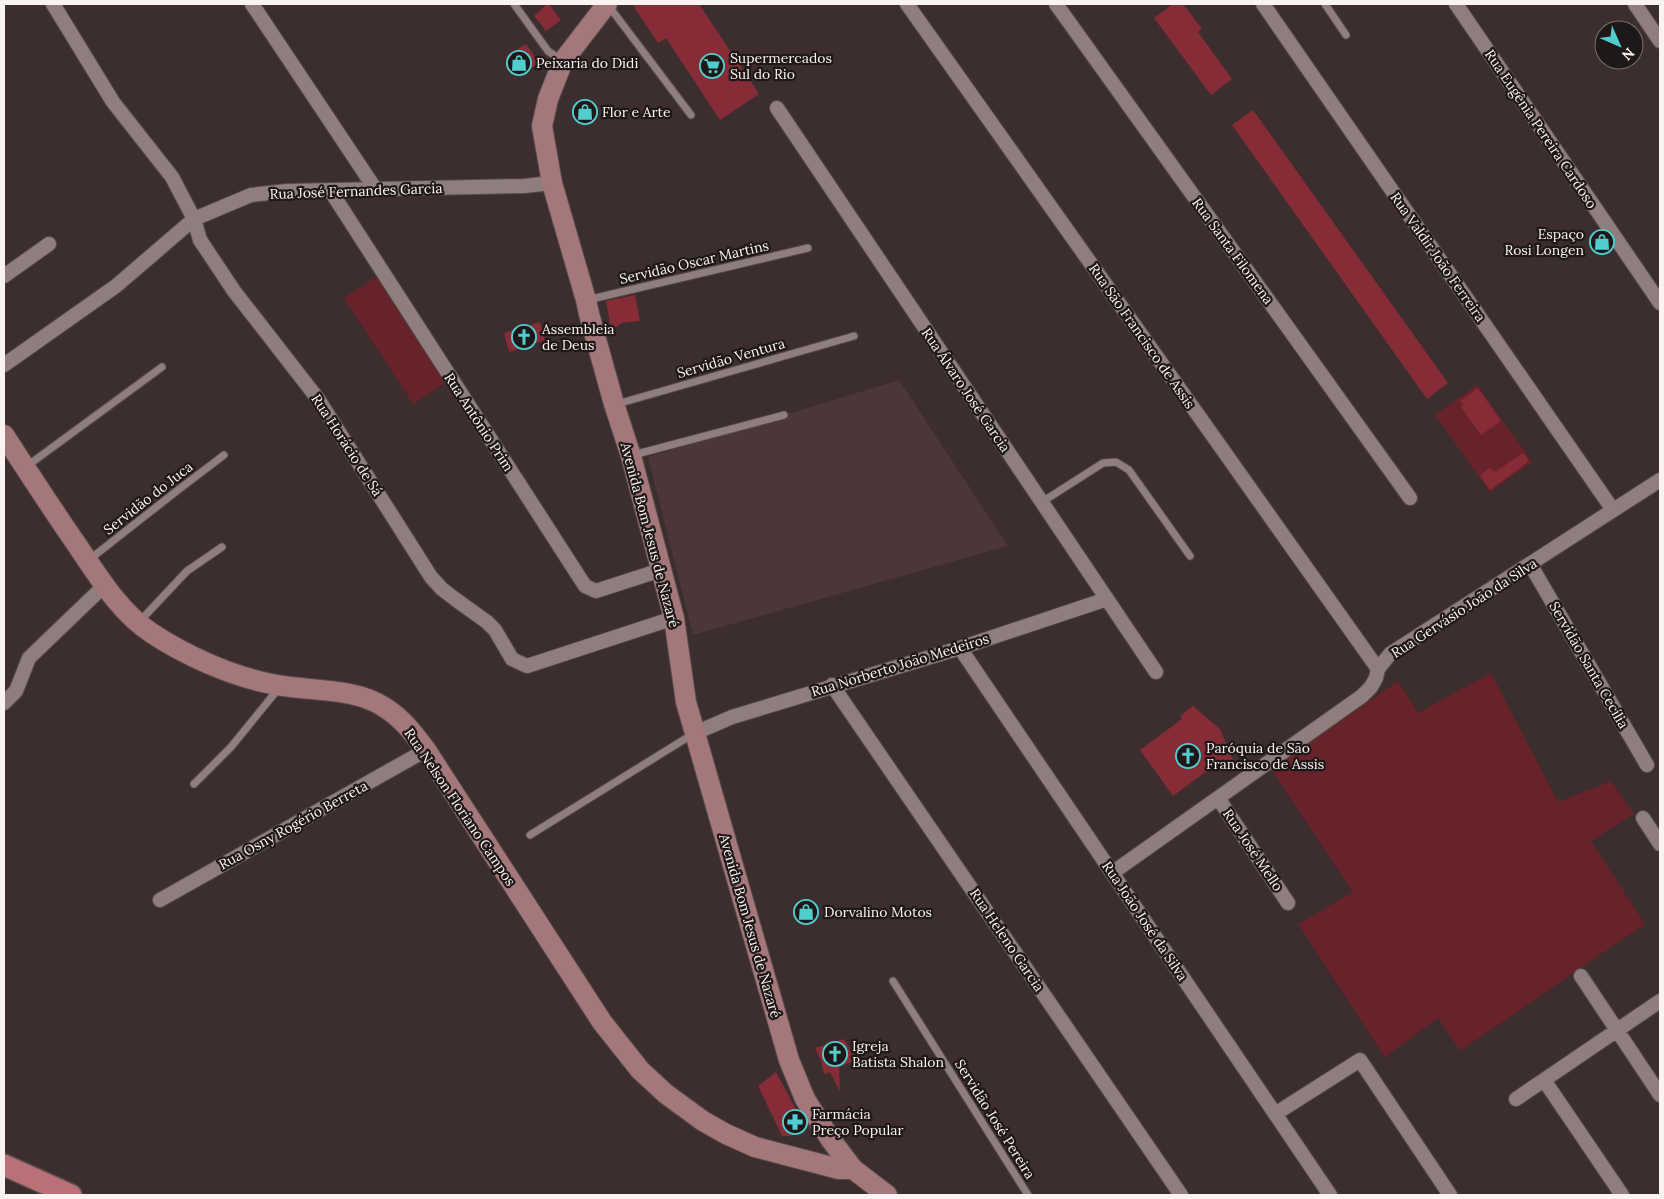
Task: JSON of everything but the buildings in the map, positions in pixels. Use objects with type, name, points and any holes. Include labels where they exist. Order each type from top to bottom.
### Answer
[{"type":"main road","name":"Avenida Bom Jesus de Nazaré","points":[[607,4],[563,61],[548,99],[542,126],[552,183],[614,404],[631,456],[674,618],[686,702],[789,1060],[805,1099],[831,1140],[853,1169],[887,1195]]},
{"type":"main road","name":"Rua Nelson Floriano Campos","points":[[4,435],[105,585],[138,623],[152,634],[200,659],[251,679],[281,686],[332,692],[369,699],[383,706],[408,727],[426,750],[602,1022],[640,1070],[666,1094],[703,1122],[755,1147],[839,1169],[853,1169]]},
{"type":"main road","points":[[796,1159],[821,1148],[831,1140]]},
{"type":"main road","points":[[4,1165],[71,1195]]},
{"type":"street","name":"Rua Horácio de Sá","points":[[53,4],[113,102],[172,177],[194,219],[200,240],[234,290],[318,399],[431,578],[442,589],[487,622],[495,630],[512,659],[527,666],[674,618]]},
{"type":"street","points":[[252,4],[376,190]]},
{"type":"street","name":"Rua São Francisco de Assis","points":[[907,4],[1378,669]]},
{"type":"street","name":"Rua Santa Filomena","points":[[1056,4],[1410,498]]},
{"type":"street","name":"Rua Valdir João Ferreira","points":[[1263,4],[1614,510]]},
{"type":"street","name":"Rua Eugênia Pereira Cardoso","points":[[1456,4],[1660,304]]},
{"type":"street","points":[[1635,4],[1660,41]]},
{"type":"street","name":"Rua Álvaro José Garcia","points":[[777,108],[1156,672]]},
{"type":"street","name":"Rua José Fernandes Garcia","points":[[4,365],[116,286],[194,219],[251,195],[287,191],[524,186],[552,183]]},
{"type":"street","name":"Rua Antônio Prim","points":[[330,190],[585,586],[596,590],[661,570]]},
{"type":"street","points":[[4,276],[49,244]]},
{"type":"street","name":"Rua Gervásio João da Silva","points":[[1112,872],[1362,696],[1371,687],[1378,669],[1390,654],[1660,480]]},
{"type":"street","name":"Servidão Santa Cecília","points":[[1530,564],[1647,765]]},
{"type":"street","points":[[4,703],[16,691],[29,658],[105,585]]},
{"type":"street","name":"Rua Norberto João Medeiros","points":[[695,733],[732,717],[960,648],[1107,599]]},
{"type":"street","name":"Rua João José da Silva","points":[[960,648],[1330,1195]]},
{"type":"street","name":"Rua Heleno Garcia","points":[[832,686],[1181,1195]]},
{"type":"street","name":"Rua Osny Rogério Berreta","points":[[160,900],[426,750]]},
{"type":"street","name":"Rua José Mello","points":[[1218,798],[1288,902]]},
{"type":"street","points":[[1643,818],[1660,844]]},
{"type":"street","points":[[1581,976],[1660,1095]]},
{"type":"street","points":[[1516,1099],[1660,1001]]},
{"type":"street","points":[[1275,1114],[1360,1060],[1450,1195]]},
{"type":"street","points":[[1544,1080],[1622,1195]]},
{"type":"lane","points":[[514,4],[548,51],[563,61]]},
{"type":"lane","points":[[607,4],[691,114]]},
{"type":"lane","points":[[1325,4],[1346,35]]},
{"type":"lane","name":"Servidão Oscar Martins","points":[[586,300],[808,248]]},
{"type":"lane","name":"Servidão Ventura","points":[[614,404],[854,336]]},
{"type":"lane","points":[[25,468],[162,367]]},
{"type":"lane","points":[[631,456],[784,415]]},
{"type":"lane","name":"Servidão do Juca","points":[[88,561],[224,455]]},
{"type":"lane","points":[[1042,502],[1102,463],[1116,462],[1129,470],[1190,556]]},
{"type":"lane","points":[[138,623],[187,571],[222,547]]},
{"type":"lane","points":[[194,784],[231,747],[281,686]]},
{"type":"lane","points":[[530,834],[695,733]]},
{"type":"lane","name":"Servidão José Pereira","points":[[894,981],[1028,1195]]},
{"type":"shaded area","points":[[376,277],[445,383],[413,404],[344,298]]},
{"type":"shaded area","points":[[899,380],[1008,546],[693,635],[648,457]]},
{"type":"shaded area","points":[[1477,385],[1532,462],[1490,492],[1435,415]]},
{"type":"shaded area","points":[[1491,673],[1558,802],[1611,781],[1634,814],[1591,841],[1645,924],[1460,1051],[1438,1018],[1385,1057],[1298,924],[1353,892],[1271,769],[1398,681],[1418,713]]},
{"type":"place","name":"Peixaria do Didi","points":[[519,63]]},
{"type":"place","name":"Supermercados Sul do Rio","points":[[712,66]]},
{"type":"place","name":"Flor e Arte","points":[[585,112]]},
{"type":"place","name":"Espaço Rosi Longen","points":[[1602,242]]},
{"type":"place","name":"Assembleia de Deus","points":[[524,337]]},
{"type":"place","name":"Paróquia de São Francisco de Assis","points":[[1188,756]]},
{"type":"place","name":"Dorvalino Motos","points":[[806,912]]},
{"type":"place","name":"Igreja Batista Shalon","points":[[835,1054]]},
{"type":"place","name":"Farmácia Preço Popular","points":[[795,1122]]}]
